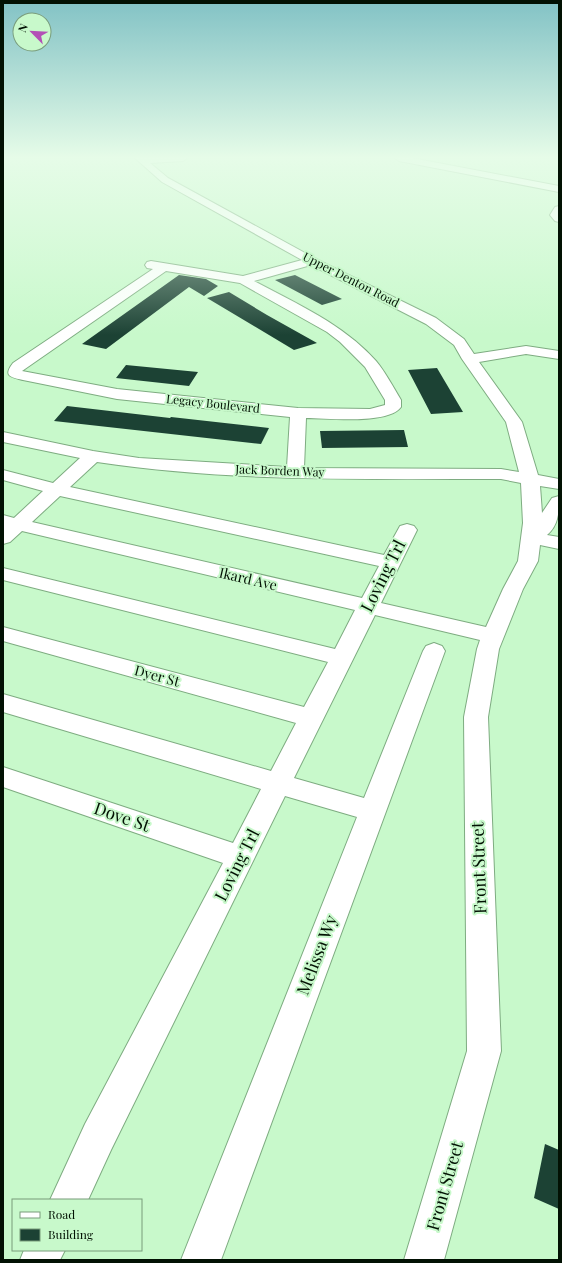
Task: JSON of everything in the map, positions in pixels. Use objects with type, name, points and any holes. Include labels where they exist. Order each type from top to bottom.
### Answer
[{"type":"street","name":"Upper Denton Road","points":[[231,217],[312,262],[431,321],[459,342],[469,359],[514,422],[530,478]]},
{"type":"street","points":[[244,280],[312,262]]},
{"type":"street","name":"Legacy Boulevard","points":[[158,266],[244,280],[332,329],[345,339],[371,365],[393,400],[392,407],[386,411],[378,412],[298,413],[117,394],[46,381],[15,373],[18,366],[42,348],[158,266]]},
{"type":"street","points":[[469,359],[526,350],[559,355]]},
{"type":"street","points":[[295,472],[298,413]]},
{"type":"street","name":"Jack Borden Way","points":[[3,437],[93,456],[139,463],[186,467],[295,472],[501,474],[559,484]]},
{"type":"street","points":[[7,528],[93,456]]},
{"type":"street","points":[[3,475],[55,489],[390,562]]},
{"type":"street","name":"Front Street","points":[[424,1260],[484,1051],[476,717],[488,649],[513,589],[528,561],[533,523],[530,478]]},
{"type":"street","points":[[531,538],[545,527],[550,514],[559,502]]},
{"type":"street","name":"Ikard Ave","points":[[7,528],[368,606],[494,636]]},
{"type":"street","name":"Loving Trl","points":[[69,1199],[98,1137],[406,530]]},
{"type":"street","points":[[531,538],[559,543]]},
{"type":"street","points":[[3,574],[342,658]]},
{"type":"street","name":"Dyer St","points":[[3,634],[311,718]]},
{"type":"street","name":"Melissa Wy","points":[[201,1260],[434,651]]},
{"type":"street","points":[[3,703],[372,811]]},
{"type":"street","name":"Dove St","points":[[3,778],[240,857]]},
{"type":"street","points":[[40,1260],[44,1251]]},
{"type":"building","points":[[179,275],[206,279],[218,286],[204,296],[189,287],[106,349],[82,344]]},
{"type":"building","points":[[295,275],[342,299],[322,305],[275,280]]},
{"type":"building","points":[[229,292],[317,343],[294,350],[207,298]]},
{"type":"building","points":[[126,365],[198,372],[189,386],[116,378]]},
{"type":"building","points":[[437,368],[463,412],[431,414],[408,370]]},
{"type":"building","points":[[67,406],[269,428],[261,444],[54,421]]},
{"type":"building","points":[[404,430],[408,447],[322,448],[320,431]]},
{"type":"building","points":[[545,1144],[559,1150],[559,1209],[534,1198]]}]
